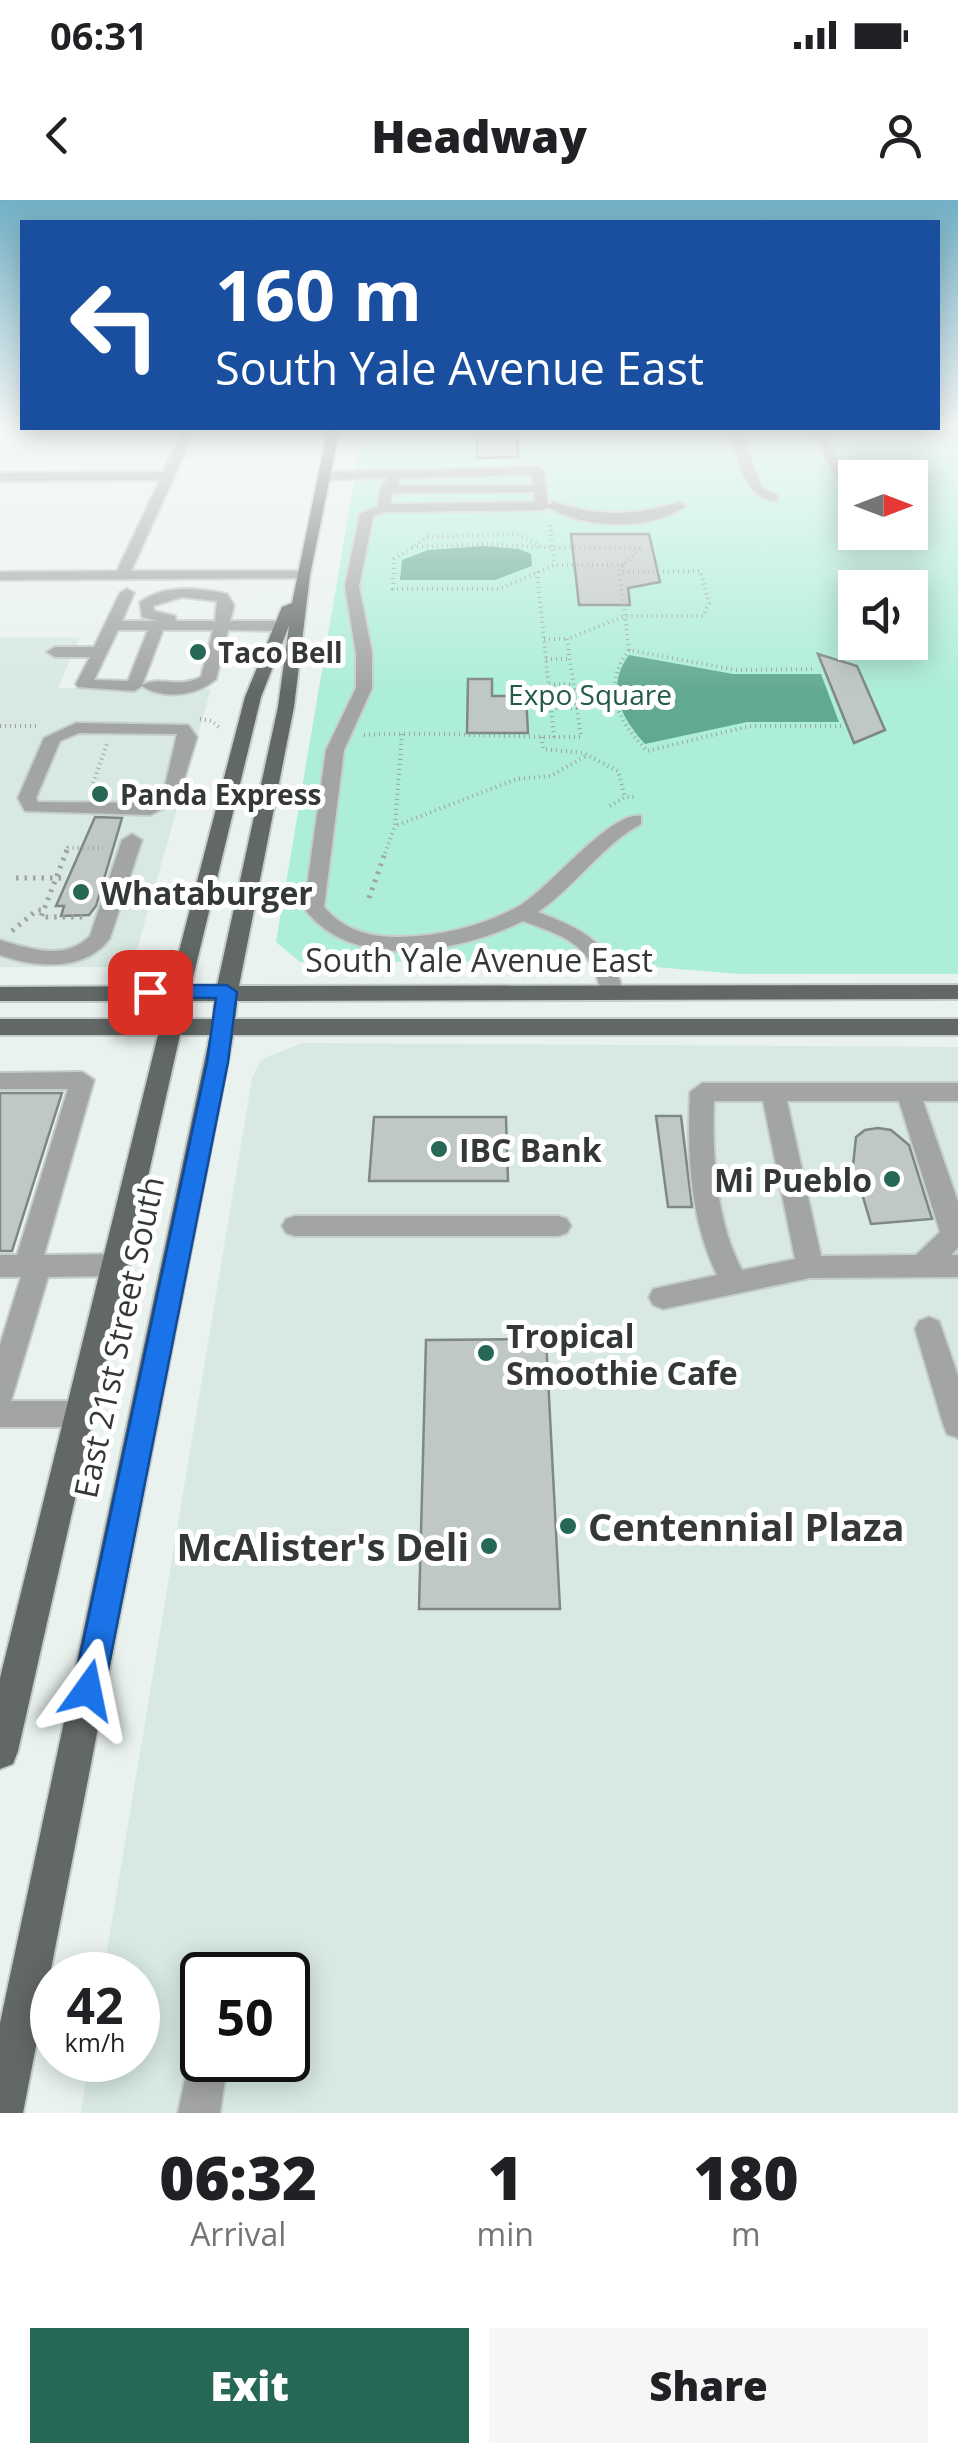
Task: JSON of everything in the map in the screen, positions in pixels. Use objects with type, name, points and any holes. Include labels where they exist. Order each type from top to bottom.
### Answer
[{"type":"main road","name":"East 21st Street South","points":[[2,2113],[9,2041],[286,708],[303,575],[315,513]]},
{"type":"main road","name":"East 21st Street South","points":[[0,1751],[179,992],[253,697],[303,575]]},
{"type":"main road","name":"South Yale Avenue East","points":[[0,994],[958,992]]},
{"type":"main road","name":"South Yale Avenue East","points":[[0,1027],[958,1027]]},
{"type":"street","points":[[122,576],[151,513]]},
{"type":"street","points":[[368,513],[352,586],[364,654],[364,688],[336,750],[314,908],[320,921],[343,936],[402,944],[450,936],[522,913],[619,828],[634,820]]},
{"type":"street","points":[[563,513],[576,517],[657,517],[665,513]]},
{"type":"street","points":[[0,576],[303,575]]},
{"type":"street","points":[[127,594],[84,684],[189,690],[204,683],[225,623],[227,605],[222,597],[154,597],[145,605],[147,614],[160,618],[225,623],[281,626]]},
{"type":"street","points":[[112,625],[225,623]]},
{"type":"street","points":[[142,686],[158,625]]},
{"type":"street","points":[[55,652],[99,652]]},
{"type":"street","points":[[76,728],[172,728],[182,729],[188,737],[171,798],[158,807],[32,807],[26,798],[53,738],[76,728]]},
{"type":"street","points":[[0,944],[12,955],[78,955],[92,948],[100,938],[131,844]]},
{"type":"street","points":[[522,913],[590,942],[609,968],[612,992]]},
{"type":"street","points":[[0,1081],[82,1080],[22,1266],[0,1393]]},
{"type":"street","points":[[735,1282],[714,1242],[700,1135],[702,1092],[908,1092],[955,1099]]},
{"type":"street","points":[[773,1092],[810,1267]]},
{"type":"street","points":[[908,1092],[954,1228],[952,1237],[922,1266]]},
{"type":"street","points":[[295,1226],[558,1226]]},
{"type":"street","points":[[22,1266],[116,1266]]},
{"type":"street","points":[[663,1297],[810,1267],[958,1266]]},
{"type":"street","points":[[929,1329],[958,1424]]},
{"type":"street","points":[[0,1414],[80,1414]]},
{"type":"street","points":[[199,2113],[204,2082]]},
{"type":"path","points":[[552,513],[554,565]]},
{"type":"path","points":[[543,548],[516,534],[428,537],[394,559],[392,588],[499,589],[554,565],[623,565]]},
{"type":"path","points":[[467,537],[467,547]]},
{"type":"path","points":[[410,547],[641,547],[619,572],[629,650],[615,672],[612,691],[621,722],[647,751],[750,726],[842,726]]},
{"type":"path","points":[[544,640],[567,639],[625,616],[703,616],[709,603],[700,571],[619,572]]},
{"type":"path","points":[[538,572],[554,737]]},
{"type":"path","points":[[358,735],[446,731],[492,738],[581,737],[567,639]]},
{"type":"path","points":[[629,650],[736,670],[812,670]]},
{"type":"path","points":[[546,659],[570,658]]},
{"type":"path","points":[[549,685],[612,691]]},
{"type":"path","points":[[551,708],[613,702]]},
{"type":"path","points":[[369,898],[396,826],[402,734]]},
{"type":"path","points":[[542,737],[542,749],[588,755],[618,770],[626,797]]},
{"type":"path","points":[[396,826],[518,779],[550,776],[588,755]]},
{"type":"path","points":[[92,917],[41,917],[68,848],[131,844]]},
{"type":"path","points":[[16,878],[66,878]]},
{"type":"path","points":[[0,944],[37,910],[44,910]]},
{"type":"shaded area","points":[[483,546],[519,549],[531,554],[532,566],[495,580],[400,580],[402,560],[428,550]]},
{"type":"shaded area","points":[[0,637],[80,637],[58,688],[211,689],[132,967],[0,967]]},
{"type":"shaded area","points":[[629,655],[733,674],[821,674],[839,722],[747,722],[645,744],[623,713],[617,691]]},
{"type":"shaded area","name":"Centennial Plaza","points":[[302,1043],[958,1047],[958,2113],[81,2113],[86,2082],[160,2082],[160,1952],[107,1952],[252,1078],[261,1060]]},
{"type":"green space","name":"Expo Square","points":[[349,513],[838,513],[838,550],[928,550],[928,513],[958,513],[958,974],[739,974],[583,961],[300,962],[276,942]]},
{"type":"building","points":[[571,534],[649,534],[660,582],[628,588],[630,605],[579,605]]},
{"type":"building","points":[[818,654],[857,666],[885,730],[854,743]]},
{"type":"building","points":[[468,679],[492,679],[492,696],[526,696],[528,733],[467,733]]},
{"type":"building","name":"Whataburger","points":[[95,817],[122,818],[96,906],[89,915],[61,916],[64,906],[56,906]]},
{"type":"building","points":[[0,1093],[62,1093],[12,1251],[0,1251]]},
{"type":"building","points":[[656,1116],[681,1116],[692,1207],[668,1207]]},
{"type":"building","name":"IBC Bank","points":[[374,1117],[506,1117],[508,1181],[369,1181]]},
{"type":"building","name":"Mi Pueblo","points":[[865,1130],[891,1130],[909,1145],[932,1219],[871,1224],[860,1187],[856,1187],[852,1175],[856,1137]]},
{"type":"building","points":[[546,1339],[560,1609],[419,1609],[426,1340]]},
{"type":"place","name":"Taco Bell","points":[[198,652]]},
{"type":"place","name":"Panda Express","points":[[100,794]]},
{"type":"place","name":"Whataburger","points":[[81,892]]},
{"type":"place","name":"IBC Bank","points":[[439,1149]]},
{"type":"place","name":"Mi Pueblo","points":[[892,1179]]},
{"type":"place","name":"Tropical Smoothie Cafe","points":[[486,1353]]},
{"type":"place","name":"Centennial Plaza","points":[[568,1526]]},
{"type":"place","name":"McAlister's Deli","points":[[489,1546]]},
{"type":"route","points":[[88,1690],[218,1062],[227,992],[150,992]]}]
